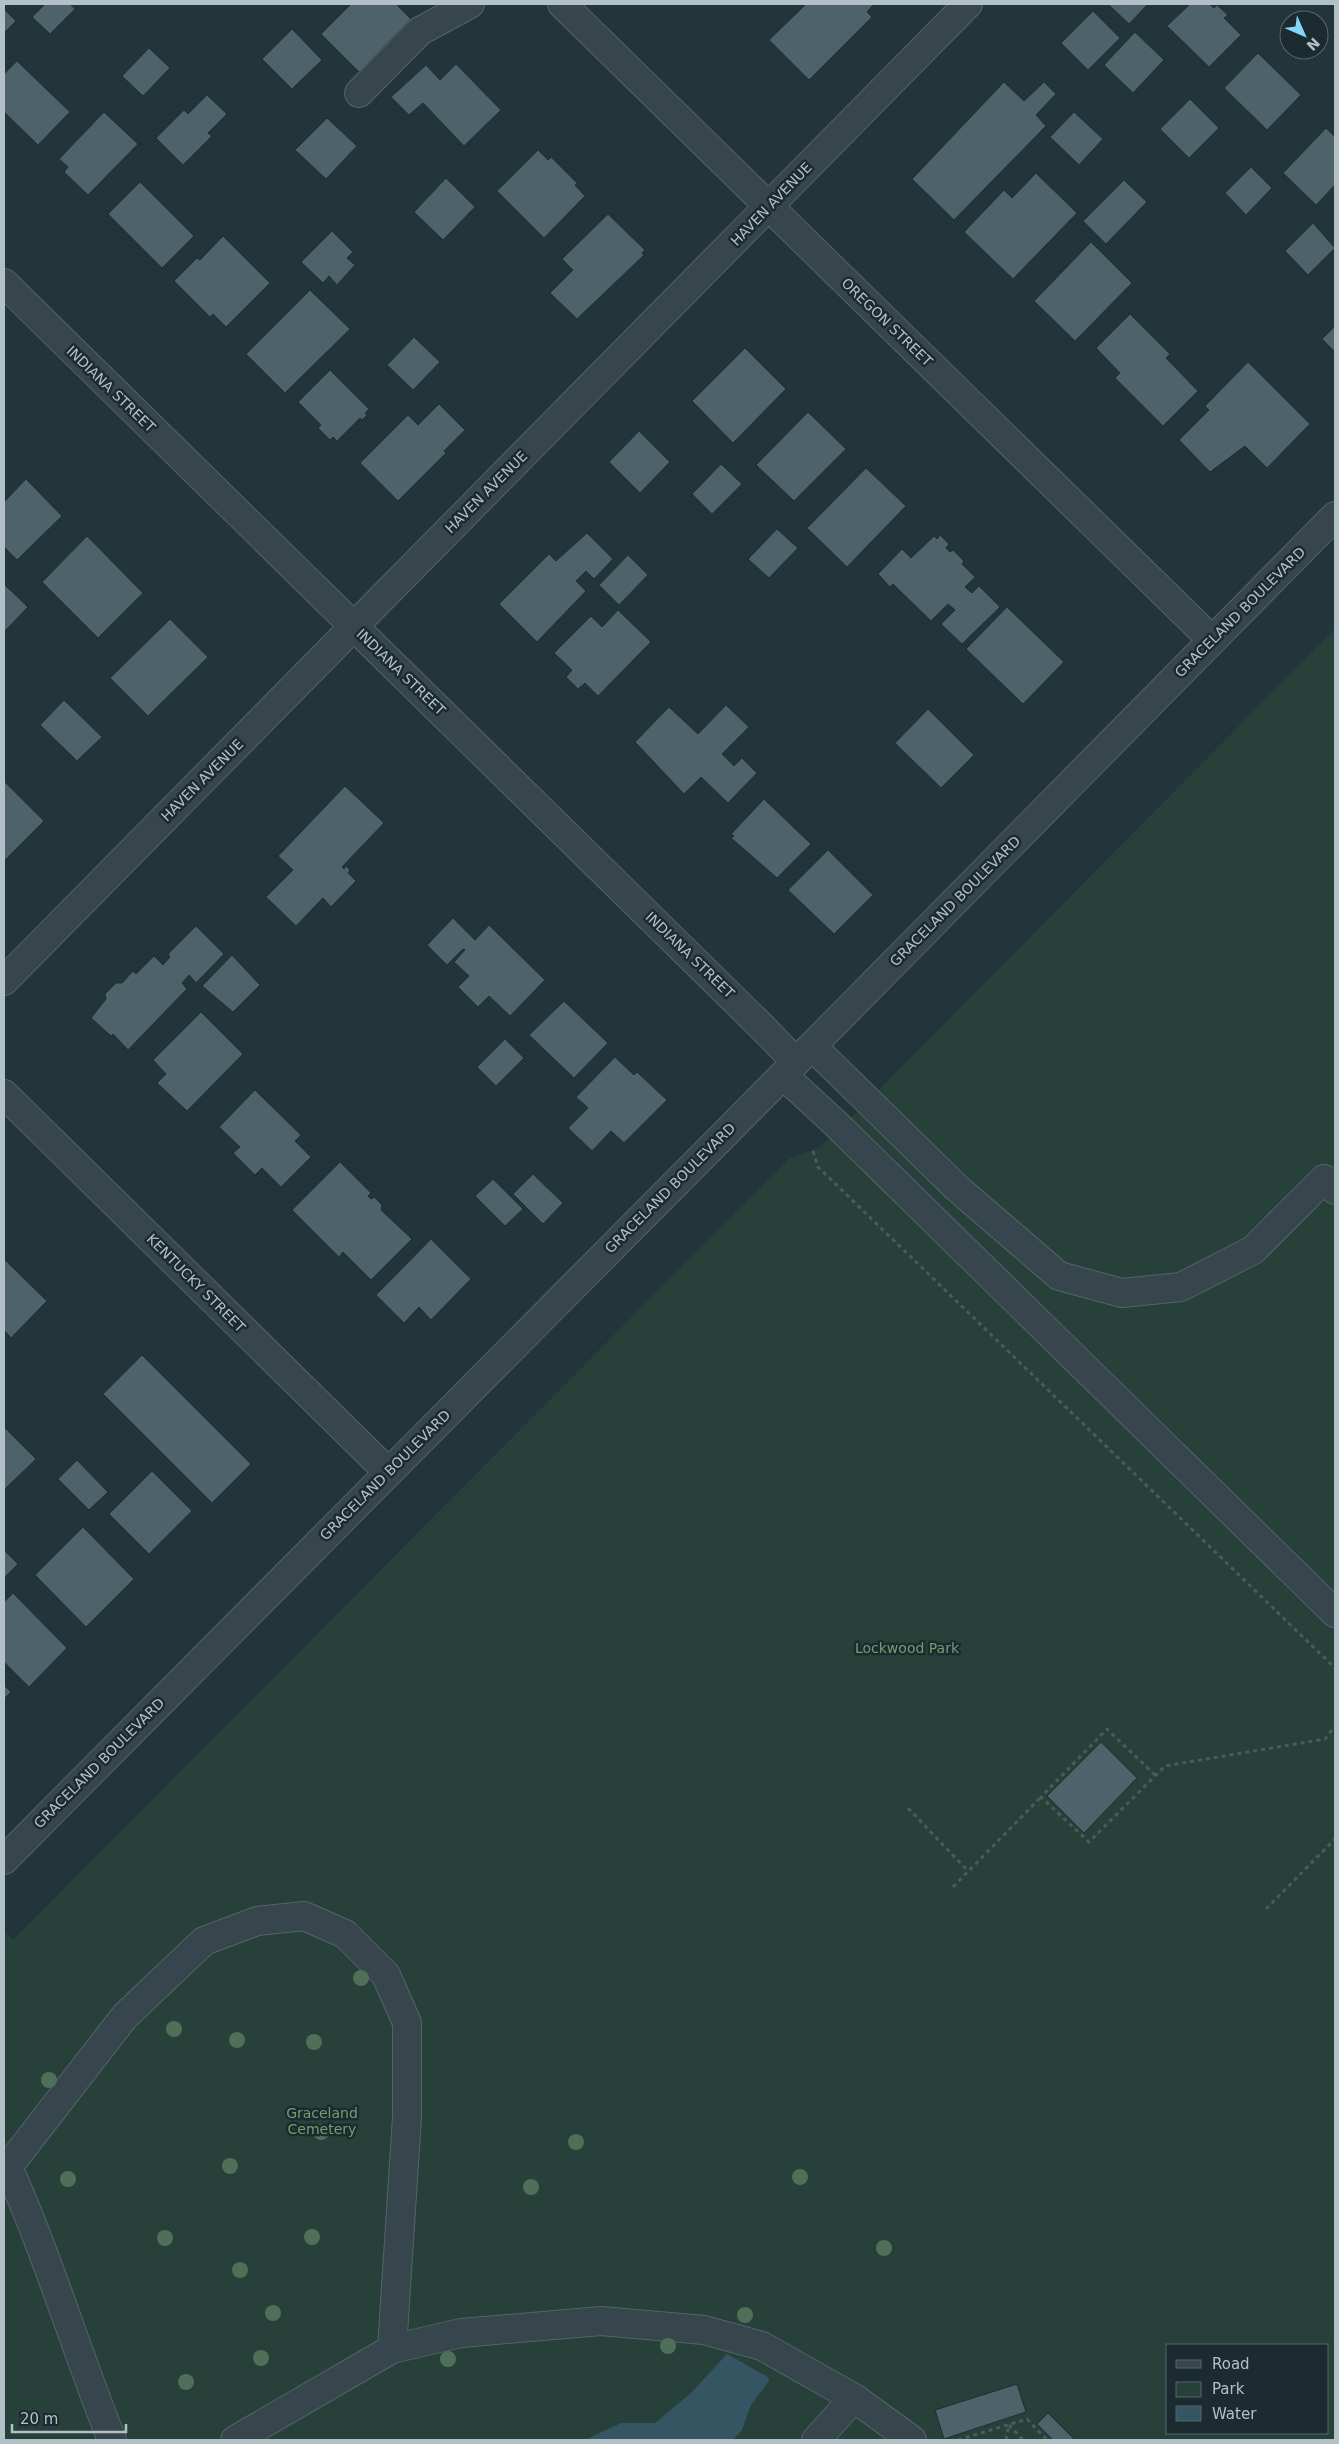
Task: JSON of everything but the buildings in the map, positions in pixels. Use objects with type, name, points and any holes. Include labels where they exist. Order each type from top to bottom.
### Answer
[{"type":"street","points":[[359,93],[420,31],[470,4]]},
{"type":"street","name":"OREGON STREET","points":[[562,4],[1212,640]]},
{"type":"street","name":"HAVEN AVENUE","points":[[4,980],[968,4]]},
{"type":"street","name":"INDIANA STREET","points":[[4,283],[797,1061]]},
{"type":"street","name":"GRACELAND BOULEVARD","points":[[4,1860],[1335,516]]},
{"type":"street","points":[[797,1061],[957,1188],[1059,1276],[1122,1293],[1181,1286],[1253,1250],[1331,1179]]},
{"type":"street","points":[[797,1061],[836,1123],[1335,1613]]},
{"type":"street","name":"KENTUCKY STREET","points":[[4,1094],[388,1472]]},
{"type":"street","points":[[112,2440],[84,2370],[47,2260],[6,2170],[125,2016],[204,1941],[257,1921],[304,1916],[345,1934],[386,1975],[407,2023],[406,2117],[392,2349]]},
{"type":"street","points":[[235,2440],[392,2349],[461,2333],[602,2321],[704,2330],[762,2346],[854,2398],[912,2440]]},
{"type":"street","points":[[816,2440],[854,2398]]},
{"type":"path","points":[[811,1145],[818,1167],[1335,1668]]},
{"type":"path","points":[[1041,1796],[1089,1842],[1165,1766],[1325,1739],[1335,1726]]},
{"type":"path","points":[[952,1887],[1106,1729],[1155,1775]]},
{"type":"path","points":[[908,1808],[968,1871]]},
{"type":"path","points":[[1266,1909],[1335,1839]]},
{"type":"path","points":[[958,2440],[1027,2419],[1047,2440]]},
{"type":"path","points":[[1006,2440],[1008,2425]]},
{"type":"path","points":[[1008,2425],[1023,2440]]},
{"type":"path","points":[[975,2435],[980,2440]]},
{"type":"green space","name":"Lockwood Park","points":[[1335,629],[1335,2440],[4,2440],[4,1931],[13,1940],[789,1159],[820,1147],[856,1113]]},
{"type":"water","points":[[727,2354],[768,2377],[769,2381],[751,2405],[742,2430],[733,2440],[585,2440],[621,2423],[655,2423],[691,2393]]},
{"type":"park label","name":"Graceland Cemetery","points":[[322,2122]]}]
